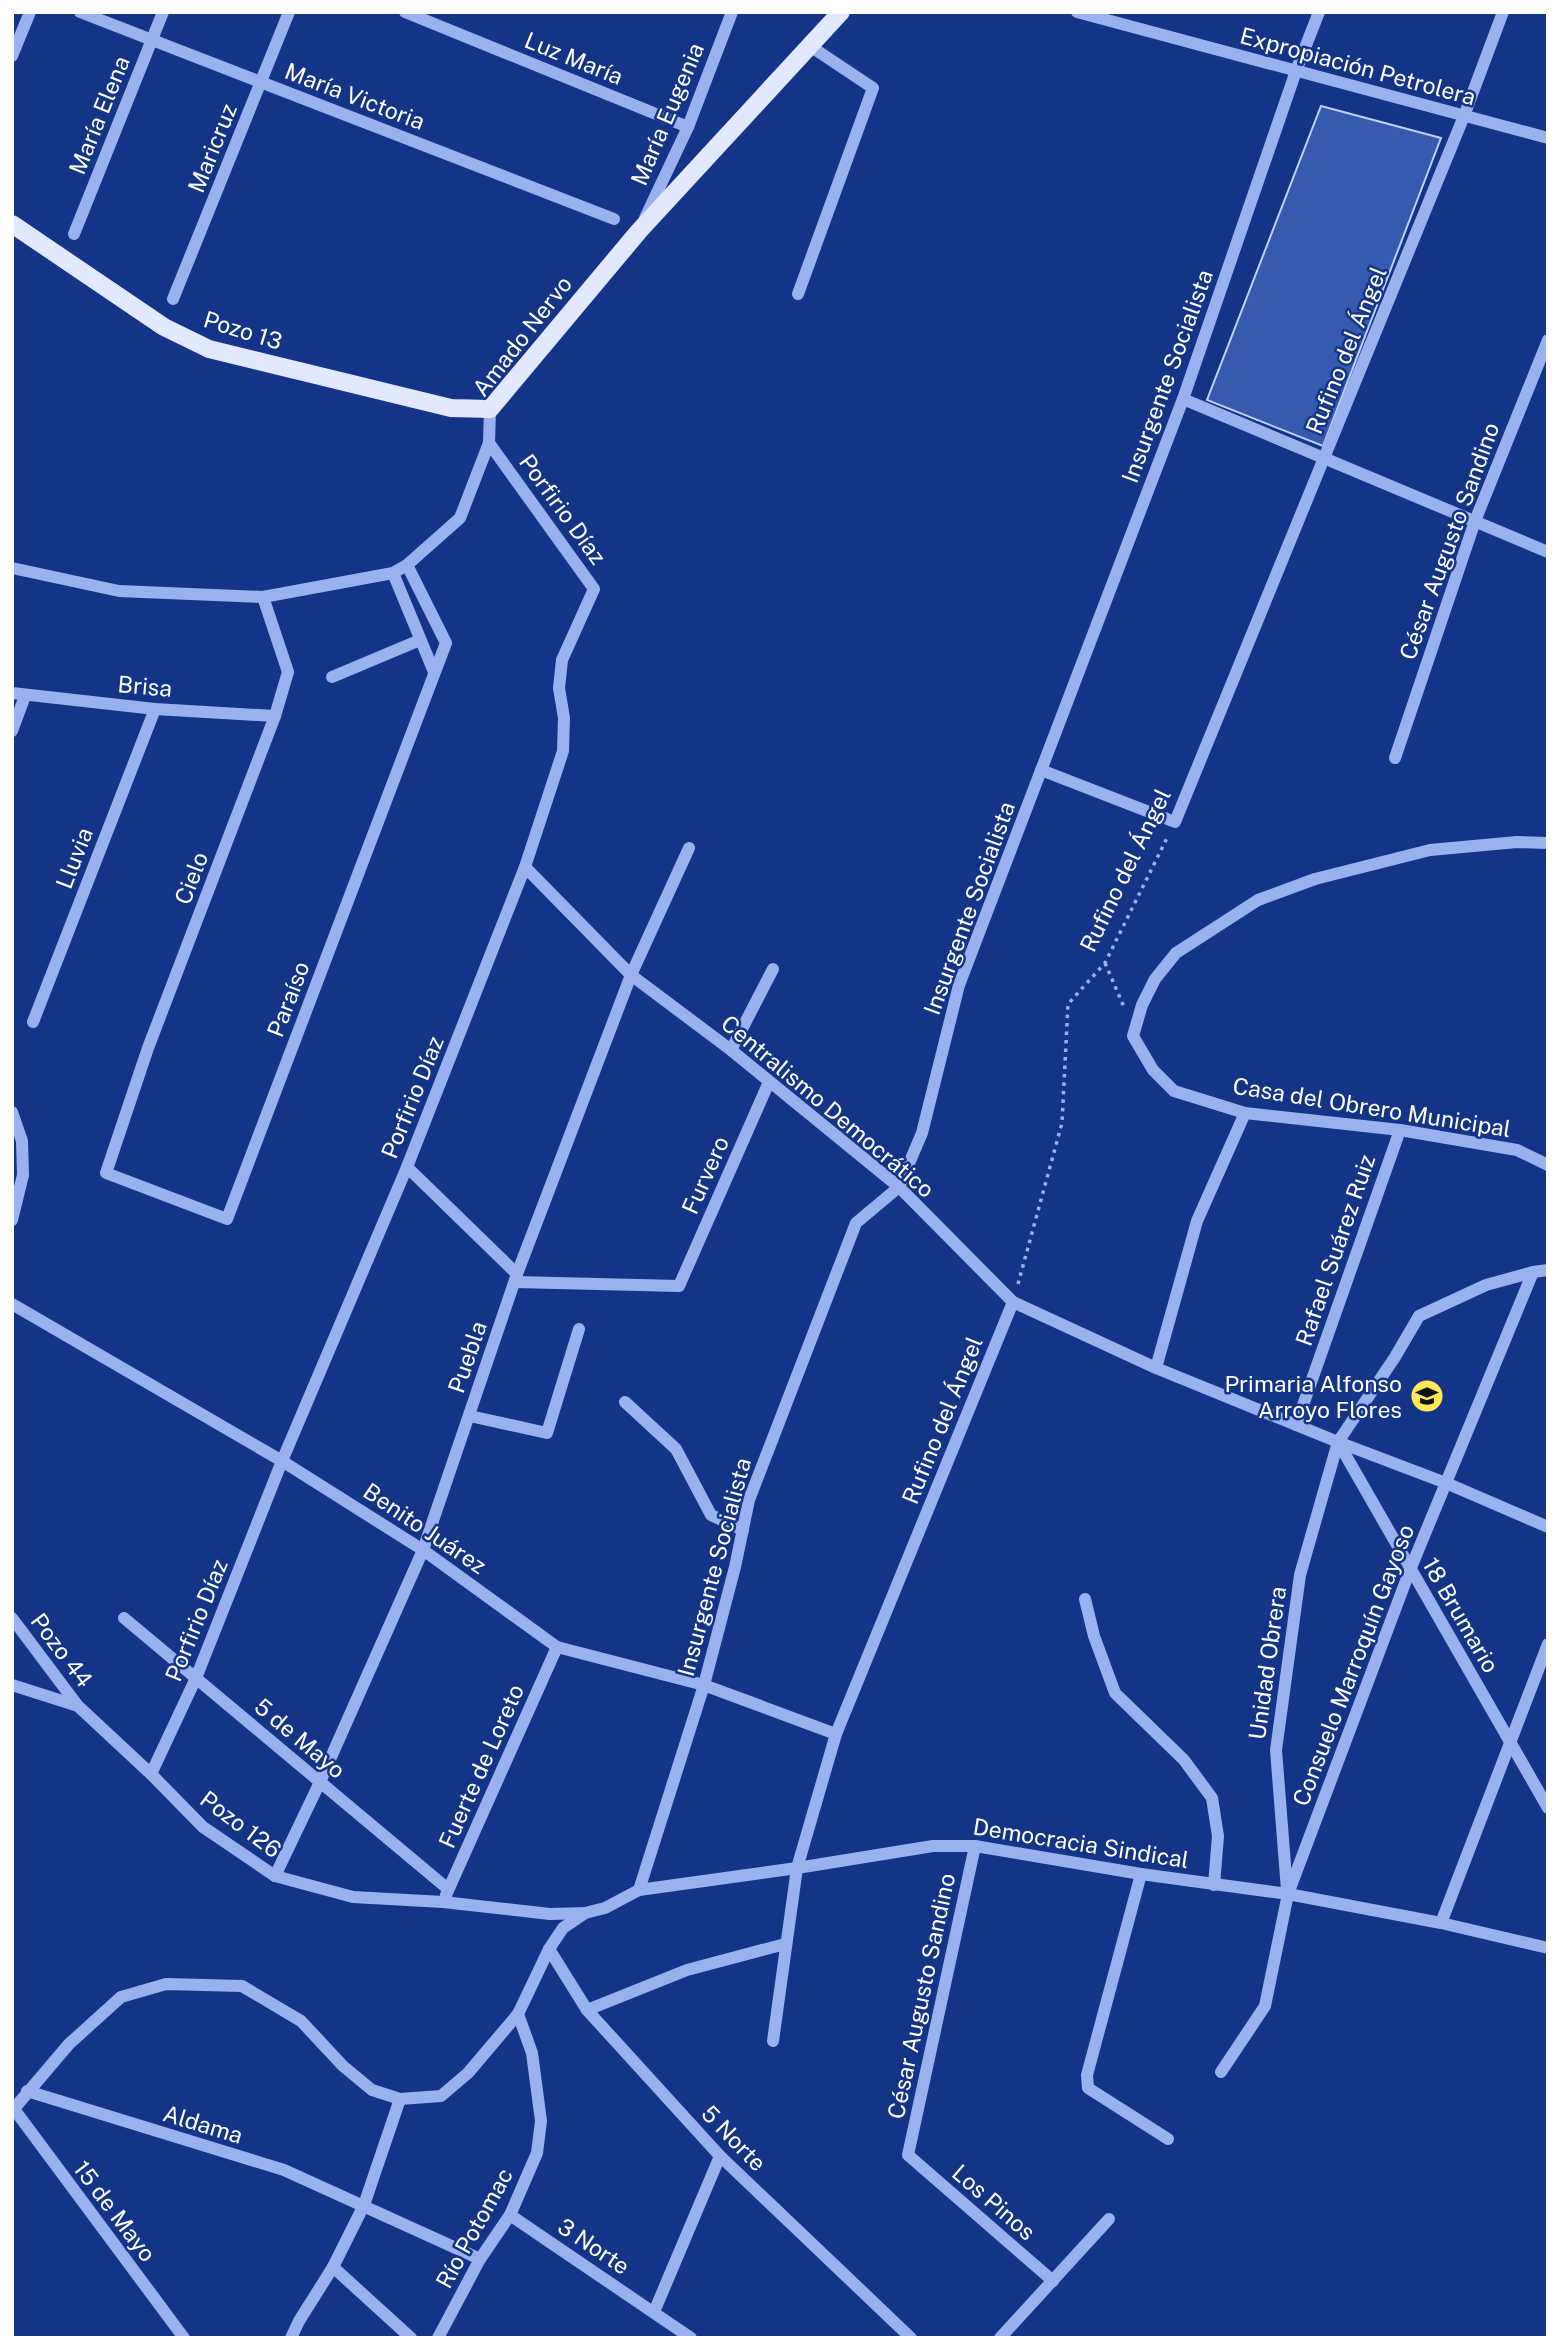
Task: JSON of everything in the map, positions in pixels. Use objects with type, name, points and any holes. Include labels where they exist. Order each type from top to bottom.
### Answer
[{"type":"main road","name":"Amado Nervo","points":[[490,409],[639,231],[841,12]]},
{"type":"main road","name":"Pozo 13","points":[[12,224],[164,327],[209,349],[451,408],[490,409]]},
{"type":"street","points":[[12,56],[30,12]]},
{"type":"street","name":"María Victoria","points":[[80,12],[614,219]]},
{"type":"street","name":"María Elena","points":[[74,234],[163,12]]},
{"type":"street","name":"Maricruz","points":[[173,299],[289,12]]},
{"type":"street","name":"Luz María","points":[[405,12],[688,127]]},
{"type":"street","name":"Expropiación Petrolera","points":[[1077,12],[1548,138]]},
{"type":"street","name":"Insurgente Socialista","points":[[639,1889],[704,1685],[750,1500],[856,1223],[899,1187],[922,1133],[959,985],[1183,399],[1296,71],[1320,12]]},
{"type":"street","name":"Rufino del Ángel","points":[[1175,822],[1464,116],[1503,12]]},
{"type":"street","name":"María Eugenia","points":[[639,231],[688,127],[731,13]]},
{"type":"street","points":[[798,294],[873,88],[810,46]]},
{"type":"street","name":"César Augusto Sandino","points":[[1395,758],[1475,521],[1548,340]]},
{"type":"street","points":[[1183,399],[1548,552]]},
{"type":"street","name":"Amado Nervo","points":[[12,568],[119,591],[263,597],[393,573],[407,565],[460,518],[489,443],[490,409]]},
{"type":"street","name":"Porfirio Díaz","points":[[150,1774],[196,1678],[282,1461],[407,1167],[525,867],[563,751],[564,718],[559,688],[562,660],[594,589],[489,443]]},
{"type":"street","name":"Paraíso","points":[[106,1173],[227,1219],[446,643],[407,565]]},
{"type":"street","points":[[393,573],[434,673]]},
{"type":"street","name":"Cielo","points":[[106,1173],[148,1048],[275,716],[288,672],[263,597]]},
{"type":"street","points":[[332,677],[420,640]]},
{"type":"street","points":[[12,731],[19,695]]},
{"type":"street","name":"Brisa","points":[[19,695],[155,709],[275,716]]},
{"type":"street","name":"Lluvia","points":[[33,1022],[155,709]]},
{"type":"street","points":[[1041,770],[1175,822]]},
{"type":"street","points":[[1133,1036],[1142,1006],[1155,979],[1176,953],[1258,900],[1315,879],[1430,850],[1517,842],[1548,843]]},
{"type":"street","name":"Puebla","points":[[275,1876],[424,1550],[516,1278],[631,975],[689,848]]},
{"type":"street","name":"Centralismo Democrático","points":[[525,867],[631,975],[731,1049],[899,1187],[1013,1303],[1156,1367],[1446,1483],[1548,1527]]},
{"type":"street","points":[[731,1049],[773,969]]},
{"type":"street","name":"Casa del Obrero Municipal","points":[[1133,1036],[1153,1070],[1174,1091],[1245,1114],[1400,1130],[1517,1150],[1548,1165]]},
{"type":"street","name":"Furvero","points":[[516,1278],[679,1286],[769,1082]]},
{"type":"street","points":[[12,1112],[22,1141],[23,1175],[12,1220]]},
{"type":"street","points":[[1156,1367],[1197,1220],[1245,1114]]},
{"type":"street","name":"Rafael Suárez Ruiz","points":[[1296,1425],[1400,1130]]},
{"type":"street","points":[[407,1167],[516,1278]]},
{"type":"street","name":"Unidad Obrera","points":[[1288,1894],[1276,1749],[1300,1575],[1338,1442],[1419,1316],[1486,1285],[1547,1269]]},
{"type":"street","name":"Consuelo Marroquín Gayoso","points":[[1221,2072],[1265,2006],[1288,1894],[1410,1570],[1533,1272]]},
{"type":"street","name":"Rufino del Ángel","points":[[773,2041],[797,1868],[836,1734],[1013,1303]]},
{"type":"street","name":"Benito Juárez","points":[[12,1304],[282,1461],[424,1550],[557,1647],[704,1685],[836,1734]]},
{"type":"street","points":[[470,1416],[547,1433],[579,1329]]},
{"type":"street","points":[[625,1402],[676,1449],[711,1515],[743,1530]]},
{"type":"street","name":"18 Brumario","points":[[1338,1442],[1548,1808]]},
{"type":"street","points":[[1085,1599],[1094,1636],[1115,1693],[1184,1760],[1212,1798],[1218,1836],[1214,1885]]},
{"type":"street","name":"Pozo 44","points":[[12,1618],[78,1706]]},
{"type":"street","name":"5 de Mayo","points":[[124,1618],[320,1782],[445,1896]]},
{"type":"street","points":[[1441,1923],[1548,1644]]},
{"type":"street","name":"Fuerte de Loreto","points":[[445,1896],[557,1647]]},
{"type":"street","name":"Pozo 126","points":[[12,1685],[78,1706],[203,1827],[275,1876],[353,1897],[445,1896]]},
{"type":"street","name":"Democracia Sindical","points":[[445,1896],[550,1914],[585,1913],[605,1908],[639,1889],[933,1846],[975,1846],[1141,1874],[1288,1894],[1441,1923],[1548,1948]]},
{"type":"street","name":"César Augusto Sandino","points":[[908,2155],[975,1846]]},
{"type":"street","points":[[1141,1874],[1087,2075],[1088,2088],[1168,2139]]},
{"type":"street","points":[[13,2110],[69,2044],[121,1997],[166,1984],[242,1986],[302,2021],[343,2066],[372,2090],[400,2099],[441,2095],[468,2073],[518,2014],[548,1949],[564,1928],[585,1913]]},
{"type":"street","points":[[587,2010],[687,1970],[785,1944]]},
{"type":"street","name":"5 Norte","points":[[548,1949],[587,2010],[720,2156],[911,2338]]},
{"type":"street","name":"Río Potomac","points":[[438,2338],[480,2259],[510,2214],[537,2153],[541,2121],[532,2053],[518,2014]]},
{"type":"street","name":"Aldama","points":[[27,2091],[284,2170],[480,2259]]},
{"type":"street","points":[[291,2338],[333,2267],[363,2205],[400,2099]]},
{"type":"street","name":"15 de Mayo","points":[[13,2110],[184,2338]]},
{"type":"street","name":"Los Pinos","points":[[908,2155],[1053,2281]]},
{"type":"street","points":[[654,2312],[720,2156]]},
{"type":"street","name":"3 Norte","points":[[510,2214],[691,2338]]},
{"type":"street","points":[[1000,2338],[1109,2219]]},
{"type":"street","points":[[333,2267],[411,2338]]},
{"type":"path","name":"Rufino del Ángel","points":[[1013,1303],[1062,1123],[1068,1004],[1105,963],[1175,822]]},
{"type":"path","points":[[1105,963],[1124,1006],[1133,1036]]},
{"type":"building","points":[[1321,106],[1441,138],[1323,446],[1207,400]]},
{"type":"place","name":"Primaria Alfonso Arroyo Flores","points":[[1427,1396]]}]
